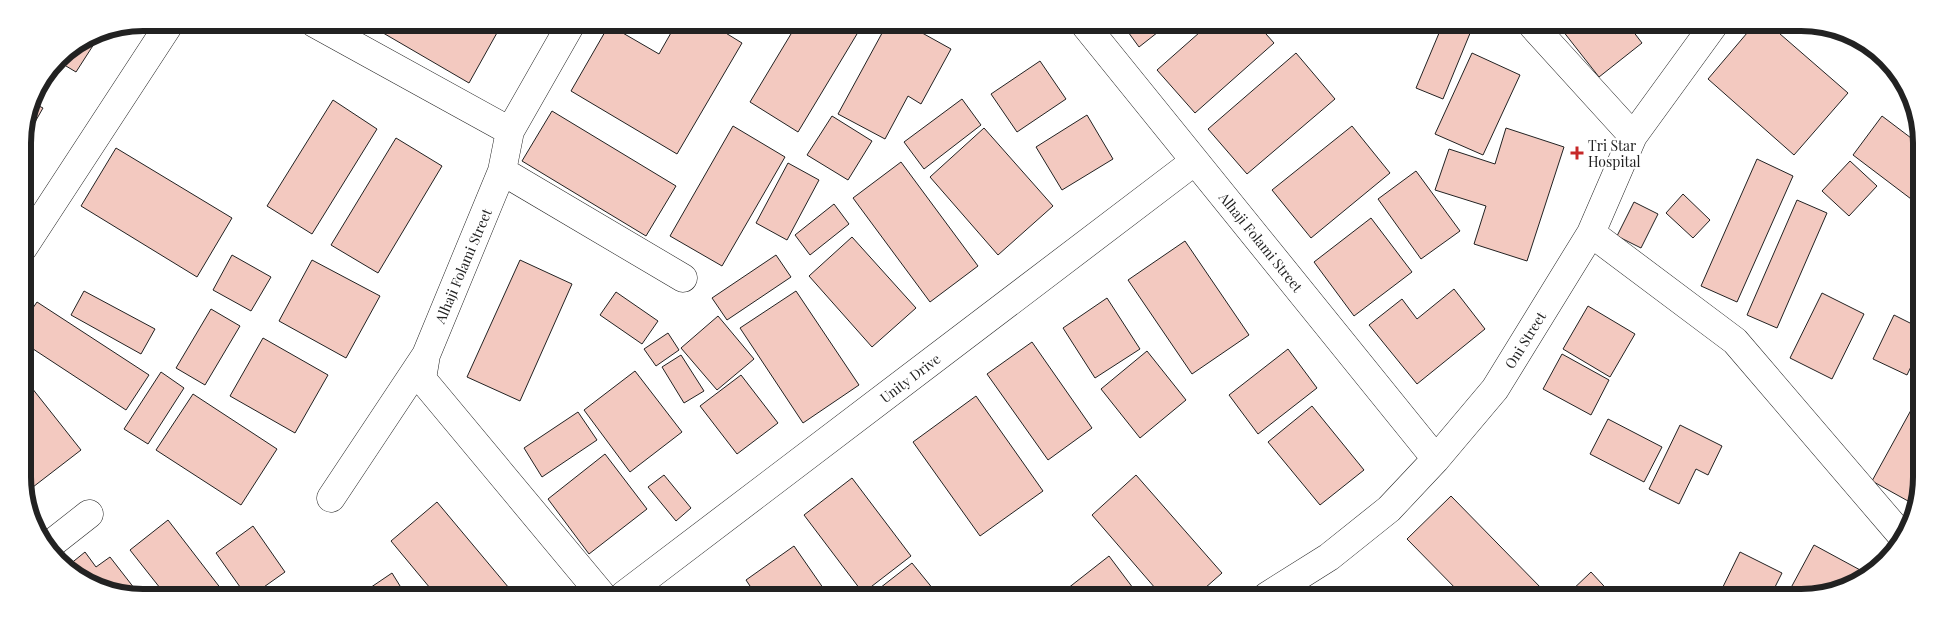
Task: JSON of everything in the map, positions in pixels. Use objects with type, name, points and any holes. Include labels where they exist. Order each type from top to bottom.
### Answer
[{"type":"street","points":[[31,236],[165,31]]},
{"type":"street","points":[[329,31],[510,131]]},
{"type":"street","name":"Alhaji Folami Street","points":[[331,498],[426,355],[502,172],[510,131],[568,31]]},
{"type":"street","name":"Alhaji Folami Street","points":[[1090,31],[1436,459]]},
{"type":"street","points":[[1537,31],[1633,136]]},
{"type":"street","name":"Oni Street","points":[[1279,589],[1329,557],[1389,509],[1436,459],[1495,389],[1591,233],[1633,136],[1709,31]]},
{"type":"street","name":"Unity Drive","points":[[631,589],[1195,161]]},
{"type":"street","points":[[502,172],[683,278]]},
{"type":"street","points":[[1591,233],[1734,342],[1898,532]]},
{"type":"street","points":[[426,355],[422,379],[597,589]]},
{"type":"street","points":[[53,542],[89,514]]},
{"type":"building","points":[[380,31],[498,31],[469,83]]},
{"type":"building","points":[[606,31],[619,31],[659,54],[672,31],[722,31],[742,43],[677,154],[571,91]]},
{"type":"building","points":[[793,31],[859,31],[798,132],[750,102]]},
{"type":"building","points":[[883,31],[919,31],[951,49],[921,104],[908,96],[885,139],[838,114]]},
{"type":"building","points":[[1127,31],[1159,31],[1139,47]]},
{"type":"building","points":[[1201,31],[1263,31],[1274,43],[1195,113],[1157,70]]},
{"type":"building","points":[[1440,31],[1471,31],[1443,99],[1416,88]]},
{"type":"building","points":[[1563,31],[1633,31],[1642,43],[1599,77]]},
{"type":"building","points":[[1749,31],[1777,31],[1848,93],[1794,155],[1708,79]]},
{"type":"building","points":[[95,42],[76,72],[64,65],[81,50]]},
{"type":"building","points":[[1296,53],[1335,99],[1247,174],[1208,129]]},
{"type":"building","points":[[1472,53],[1520,75],[1483,155],[1435,134]]},
{"type":"building","points":[[1040,61],[1066,99],[1017,132],[991,94]]},
{"type":"building","points":[[962,99],[981,125],[924,169],[904,142]]},
{"type":"building","points":[[333,100],[377,129],[312,234],[267,206]]},
{"type":"building","points":[[38,106],[43,108],[32,127]]},
{"type":"building","points":[[552,111],[676,186],[646,236],[522,161]]},
{"type":"building","points":[[1087,115],[1113,159],[1062,190],[1036,147]]},
{"type":"building","points":[[832,116],[872,141],[848,180],[807,155]]},
{"type":"building","points":[[1882,116],[1913,139],[1913,200],[1853,155]]},
{"type":"building","points":[[733,126],[785,157],[722,266],[670,236]]},
{"type":"building","points":[[1352,126],[1390,173],[1311,238],[1272,190]]},
{"type":"building","points":[[984,128],[1053,206],[998,255],[930,177]]},
{"type":"building","points":[[1506,128],[1564,147],[1527,261],[1474,244],[1486,206],[1435,190],[1449,149],[1495,164]]},
{"type":"building","points":[[396,138],[442,166],[378,273],[331,245]]},
{"type":"building","points":[[116,148],[232,218],[197,277],[81,206]]},
{"type":"building","points":[[1757,159],[1793,176],[1737,302],[1701,286]]},
{"type":"building","points":[[1850,161],[1877,186],[1849,216],[1822,191]]},
{"type":"building","points":[[901,162],[978,266],[930,302],[853,198]]},
{"type":"building","points":[[788,163],[819,180],[787,240],[756,223]]},
{"type":"building","points":[[1416,171],[1460,231],[1421,259],[1378,199]]},
{"type":"building","points":[[1683,194],[1710,220],[1693,238],[1666,213]]},
{"type":"building","points":[[1797,200],[1827,213],[1777,328],[1747,315]]},
{"type":"building","points":[[1634,202],[1658,214],[1641,248],[1617,236]]},
{"type":"building","points":[[834,204],[849,224],[810,255],[795,235]]},
{"type":"building","points":[[1371,218],[1412,272],[1354,316],[1314,262]]},
{"type":"building","points":[[852,237],[916,308],[872,347],[809,276]]},
{"type":"building","points":[[1185,241],[1249,335],[1192,374],[1128,280]]},
{"type":"building","points":[[232,255],[271,277],[251,311],[213,290]]},
{"type":"building","points":[[776,255],[791,277],[727,320],[712,298]]},
{"type":"building","points":[[312,260],[380,296],[346,358],[279,321]]},
{"type":"building","points":[[520,260],[572,284],[520,401],[467,377]]},
{"type":"building","points":[[1454,289],[1485,329],[1417,384],[1369,325],[1402,299],[1417,319]]},
{"type":"building","points":[[84,291],[155,329],[141,354],[71,315]]},
{"type":"building","points":[[796,291],[859,385],[803,423],[740,328]]},
{"type":"building","points":[[616,292],[658,321],[642,344],[600,315]]},
{"type":"building","points":[[1822,293],[1864,314],[1832,379],[1790,358]]},
{"type":"building","points":[[1107,298],[1140,349],[1095,378],[1063,328]]},
{"type":"building","points":[[37,302],[149,375],[126,410],[31,348],[31,311]]},
{"type":"building","points":[[1588,306],[1635,334],[1610,377],[1563,349]]},
{"type":"building","points":[[211,309],[240,326],[205,385],[176,368]]},
{"type":"building","points":[[1894,315],[1913,324],[1913,362],[1907,375],[1873,359]]},
{"type":"building","points":[[718,316],[754,359],[717,390],[681,348]]},
{"type":"building","points":[[668,333],[679,350],[656,366],[644,349]]},
{"type":"building","points":[[263,338],[328,375],[295,433],[230,396]]},
{"type":"building","points":[[1032,342],[1092,428],[1048,460],[987,374]]},
{"type":"building","points":[[1288,349],[1317,388],[1258,434],[1229,395]]},
{"type":"building","points":[[1147,351],[1186,400],[1140,438],[1101,389]]},
{"type":"building","points":[[1562,354],[1609,380],[1591,415],[1543,389]]},
{"type":"building","points":[[681,355],[704,391],[684,403],[662,367]]},
{"type":"building","points":[[635,371],[682,432],[630,472],[584,410]]},
{"type":"building","points":[[161,372],[184,388],[148,444],[124,429]]},
{"type":"building","points":[[741,375],[778,423],[737,454],[700,406]]},
{"type":"building","points":[[31,387],[81,450],[33,487],[31,477]]},
{"type":"building","points":[[193,394],[277,449],[241,505],[156,450]]},
{"type":"building","points":[[976,396],[1043,491],[980,536],[913,442]]},
{"type":"building","points":[[1312,406],[1364,470],[1320,505],[1268,442]]},
{"type":"building","points":[[1913,406],[1913,477],[1912,492],[1908,501],[1872,481]]},
{"type":"building","points":[[578,412],[597,440],[542,477],[524,448]]},
{"type":"building","points":[[1608,419],[1662,447],[1644,482],[1590,454]]},
{"type":"building","points":[[1680,425],[1722,446],[1708,475],[1696,469],[1679,504],[1649,489]]},
{"type":"building","points":[[605,454],[647,509],[589,554],[548,499]]},
{"type":"building","points":[[664,475],[691,508],[676,521],[648,487]]},
{"type":"building","points":[[1136,475],[1222,573],[1204,589],[1156,589],[1092,515]]},
{"type":"building","points":[[852,478],[911,556],[868,589],[860,589],[804,515]]},
{"type":"building","points":[[1451,496],[1542,589],[1456,589],[1407,539]]},
{"type":"building","points":[[437,502],[510,589],[431,589],[391,541]]},
{"type":"building","points":[[168,520],[221,589],[161,589],[130,550]]},
{"type":"building","points":[[253,526],[285,572],[261,589],[241,589],[216,553]]},
{"type":"building","points":[[1814,545],[1862,571],[1830,585],[1809,589],[1790,589]]},
{"type":"building","points":[[794,546],[824,589],[752,589],[746,580]]},
{"type":"building","points":[[85,552],[96,567],[110,557],[134,588],[114,585],[100,580],[87,574],[72,563]]},
{"type":"building","points":[[1740,552],[1782,573],[1774,589],[1722,589]]},
{"type":"building","points":[[1109,556],[1134,589],[1067,589]]},
{"type":"building","points":[[912,563],[933,589],[879,589]]},
{"type":"building","points":[[1591,572],[1607,589],[1573,589]]},
{"type":"building","points":[[392,573],[402,589],[368,589]]},
{"type":"place","name":"Tri Star Hospital","points":[[1577,153]]}]
